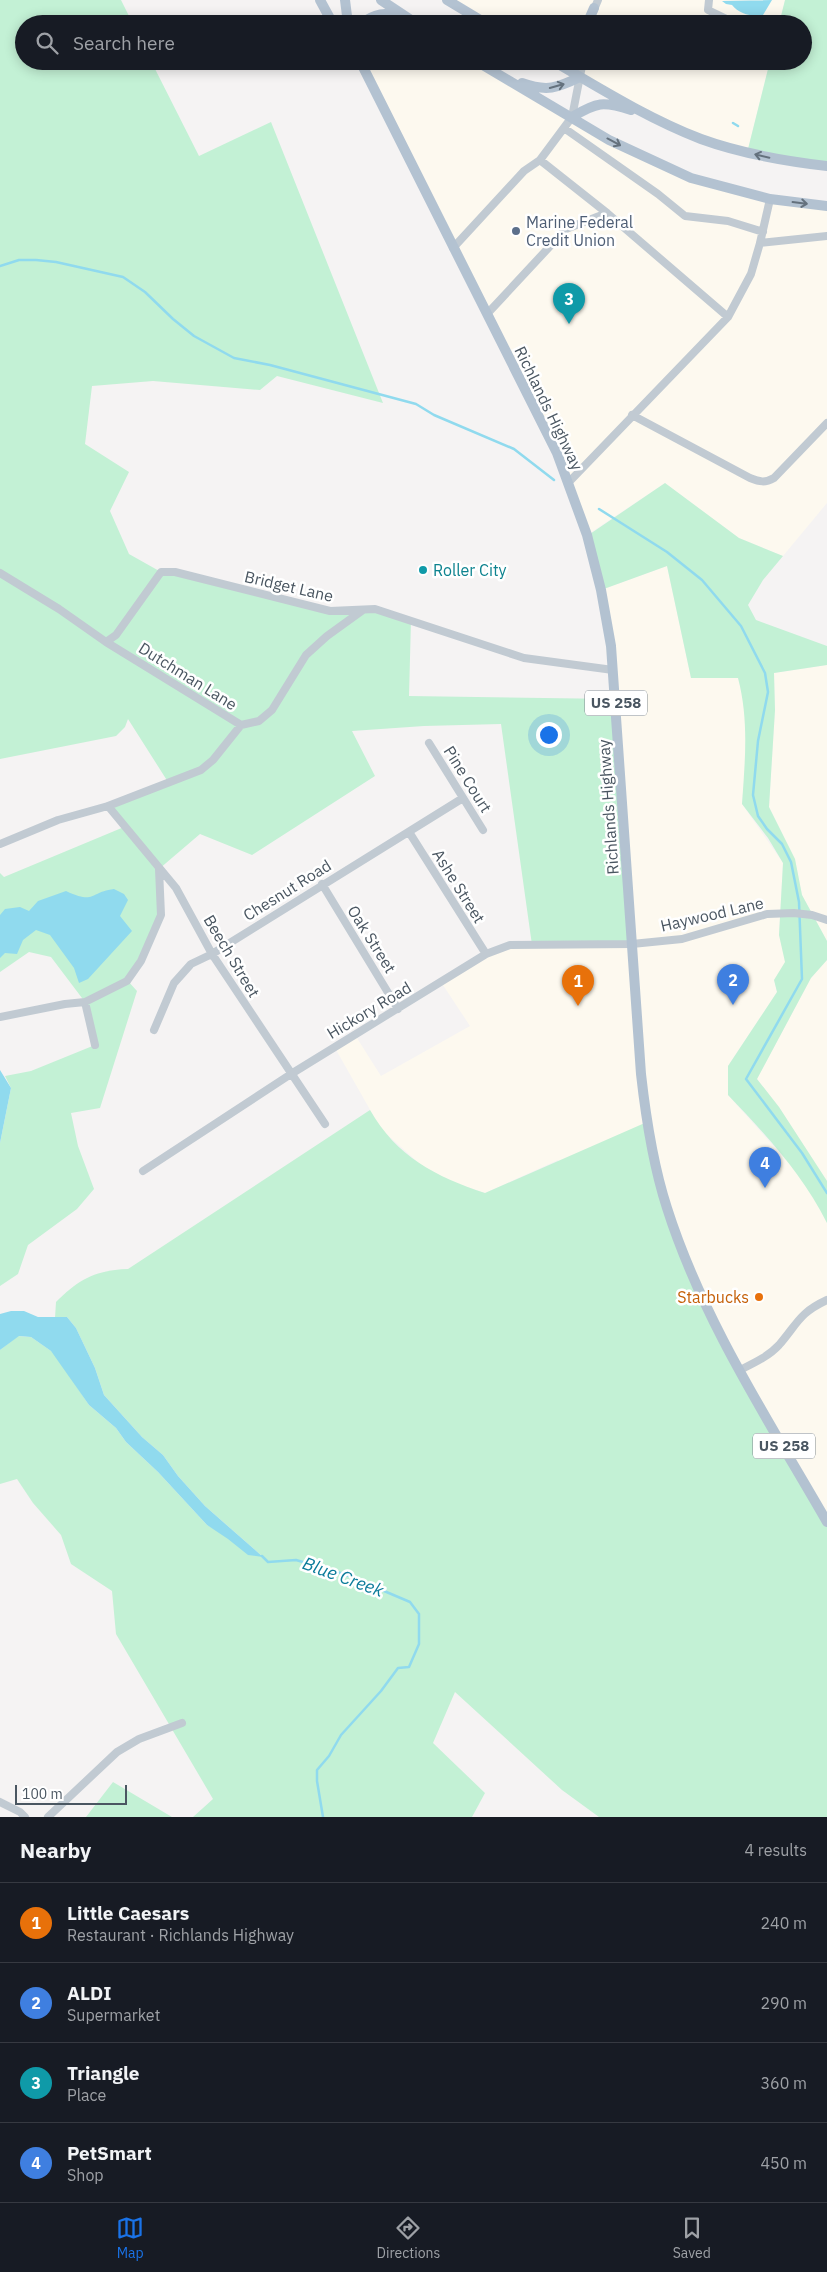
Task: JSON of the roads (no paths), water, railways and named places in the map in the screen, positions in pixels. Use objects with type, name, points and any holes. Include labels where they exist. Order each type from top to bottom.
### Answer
[{"type":"main road","points":[[320,0],[326,5]]},
{"type":"main road","points":[[345,0],[347,15]]},
{"type":"main road","points":[[380,0],[402,14]]},
{"type":"main road","points":[[447,0],[472,15]]},
{"type":"main road","points":[[374,15],[381,13],[402,14]]},
{"type":"main road","name":"Richlands Highway","points":[[365,70],[542,422],[569,482],[582,519],[601,590],[613,670],[641,1074],[658,1175],[667,1208],[692,1276],[705,1305],[827,1522]]},
{"type":"main road","points":[[491,70],[609,140],[683,174],[770,199],[827,206]]},
{"type":"main road","points":[[568,70],[655,118],[700,138],[768,158],[827,166]]},
{"type":"main road","points":[[499,75],[538,89],[552,89],[580,77]]},
{"type":"main road","points":[[572,117],[593,105],[612,104],[655,118]]},
{"type":"street","points":[[709,0],[708,10],[718,15]]},
{"type":"street","points":[[453,248],[524,171],[540,160],[572,117],[581,70]]},
{"type":"street","points":[[564,128],[658,194],[685,216],[728,221],[763,232]]},
{"type":"street","points":[[540,160],[607,213],[728,317]]},
{"type":"street","points":[[569,482],[728,317],[744,288],[760,243],[770,199]]},
{"type":"street","points":[[487,314],[566,229],[607,213]]},
{"type":"street","points":[[760,243],[827,236]]},
{"type":"street","points":[[632,415],[758,482],[766,482],[774,478],[827,423]]},
{"type":"street","name":"Bridget Lane","points":[[106,642],[116,635],[161,572],[175,572],[330,611],[375,608],[524,658],[613,670]]},
{"type":"street","name":"Dutchman Lane","points":[[0,573],[59,609],[106,642],[241,725],[259,721],[272,710],[306,655],[327,636],[364,610]]},
{"type":"street","points":[[0,844],[58,820],[108,806],[201,770],[212,760],[241,725]]},
{"type":"street","name":"Pine Court","points":[[429,743],[483,830]]},
{"type":"street","name":"Chesnut Road","points":[[154,1030],[174,983],[190,964],[212,954],[322,884],[464,798]]},
{"type":"street","name":"Beech Street","points":[[108,806],[158,869],[176,888],[212,954],[325,1124]]},
{"type":"street","name":"Ashe Street","points":[[409,832],[486,954]]},
{"type":"street","points":[[0,1018],[64,1004],[85,1002],[127,981],[141,961],[161,915],[158,869]]},
{"type":"street","name":"Oak Street","points":[[322,884],[398,1009]]},
{"type":"street","name":"Haywood Lane","points":[[632,944],[682,939],[767,914],[794,913],[812,915],[827,920]]},
{"type":"street","name":"Hickory Road","points":[[143,1171],[290,1074],[486,954],[510,945],[632,944]]},
{"type":"street","points":[[85,1002],[95,1045]]},
{"type":"street","points":[[740,1370],[760,1360],[779,1346],[798,1318],[814,1306],[827,1300]]},
{"type":"street","points":[[48,1817],[117,1752],[139,1739],[182,1723]]},
{"type":"street","points":[[0,1802],[20,1812],[25,1817]]},
{"type":"water","points":[[772,0],[763,15],[742,13],[732,5],[722,1]]},
{"type":"water","points":[[114,889],[124,894],[128,900],[120,916],[132,931],[88,979],[79,983],[74,968],[50,935],[36,930],[23,940],[17,954],[5,953],[0,958],[0,915],[5,909],[20,907],[29,911],[38,901],[66,891],[88,897]]},
{"type":"water","points":[[0,1070],[11,1088],[0,1143]]},
{"type":"water","points":[[11,1311],[24,1311],[38,1317],[67,1317],[76,1328],[95,1368],[104,1395],[142,1437],[163,1455],[178,1476],[205,1506],[263,1557],[248,1555],[207,1525],[158,1472],[126,1442],[116,1428],[89,1405],[51,1351],[31,1337],[19,1336],[0,1350],[0,1314]]},
{"type":"waterway","points":[[733,123],[738,126]]},
{"type":"waterway","points":[[0,266],[19,260],[36,260],[56,262],[123,277],[145,292],[194,336],[234,358],[270,365],[416,404],[434,415],[514,449],[554,480]]},
{"type":"waterway","points":[[599,509],[667,552],[702,580],[741,626],[765,673],[768,692],[758,741],[753,795],[758,816],[767,829],[782,844],[791,862],[799,902],[802,979],[746,1079],[802,1153],[827,1193]]},
{"type":"waterway","name":"Blue Creek","points":[[262,1556],[268,1562],[296,1560],[344,1574],[410,1602],[419,1614],[419,1644],[409,1667],[398,1668],[381,1691],[341,1735],[329,1756],[317,1770],[323,1817]]},
{"type":"place","name":"Marine Federal Credit Union","points":[[516,231]]},
{"type":"place","name":"Triangle","points":[[569,324]]},
{"type":"place","name":"Roller City","points":[[423,570]]},
{"type":"place","name":"ALDI","points":[[733,1005]]},
{"type":"place","name":"Little Caesars","points":[[578,1006]]},
{"type":"place","name":"PetSmart","points":[[765,1188]]},
{"type":"place","name":"Starbucks","points":[[759,1297]]}]
